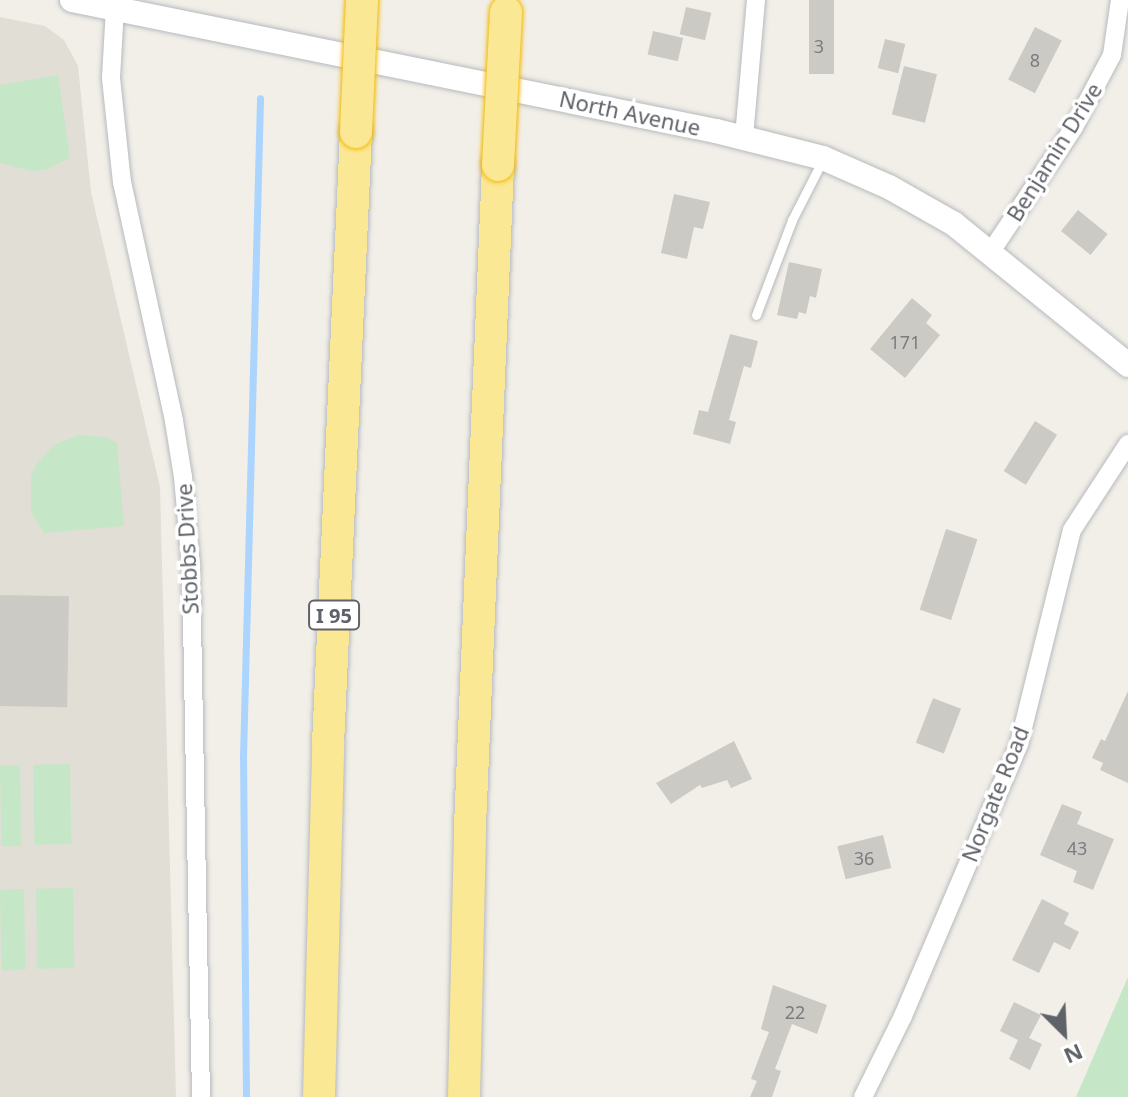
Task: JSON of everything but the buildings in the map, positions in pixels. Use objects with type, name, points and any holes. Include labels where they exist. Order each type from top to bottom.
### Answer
[{"type":"highway","name":"I 95","points":[[319,1097],[328,757],[362,0]]},
{"type":"highway","points":[[464,1097],[470,826],[506,6]]},
{"type":"main road","name":"North Avenue","points":[[72,0],[744,137],[823,158],[889,187],[954,224],[1128,365]]},
{"type":"street","points":[[744,137],[756,0]]},
{"type":"street","name":"Benjamin Drive","points":[[990,253],[1074,127],[1112,55],[1120,0]]},
{"type":"street","name":"Stobbs Drive","points":[[115,8],[111,78],[122,182],[174,421],[191,567],[201,1097]]},
{"type":"street","name":"Norgate Road","points":[[863,1097],[903,1016],[1019,744],[1072,530],[1128,444]]},
{"type":"lane","points":[[756,315],[792,220],[823,158]]},
{"type":"shaded area","points":[[0,17],[45,26],[64,40],[78,66],[91,192],[160,487],[176,1097],[0,1097]]},
{"type":"green space","points":[[58,75],[70,158],[45,170],[31,171],[0,163],[0,85]]},
{"type":"green space","points":[[79,435],[105,437],[117,443],[124,526],[44,533],[31,512],[31,477],[36,464],[54,445]]},
{"type":"green space","points":[[70,764],[71,844],[34,845],[33,765]]},
{"type":"green space","points":[[0,765],[20,765],[21,846],[1,846]]},
{"type":"green space","points":[[73,888],[74,968],[37,969],[36,889]]},
{"type":"green space","points":[[0,889],[24,889],[25,970],[1,970]]},
{"type":"green space","points":[[1128,977],[1128,1097],[1076,1097]]},
{"type":"waterway","points":[[246,1097],[243,757],[260,98]]}]
